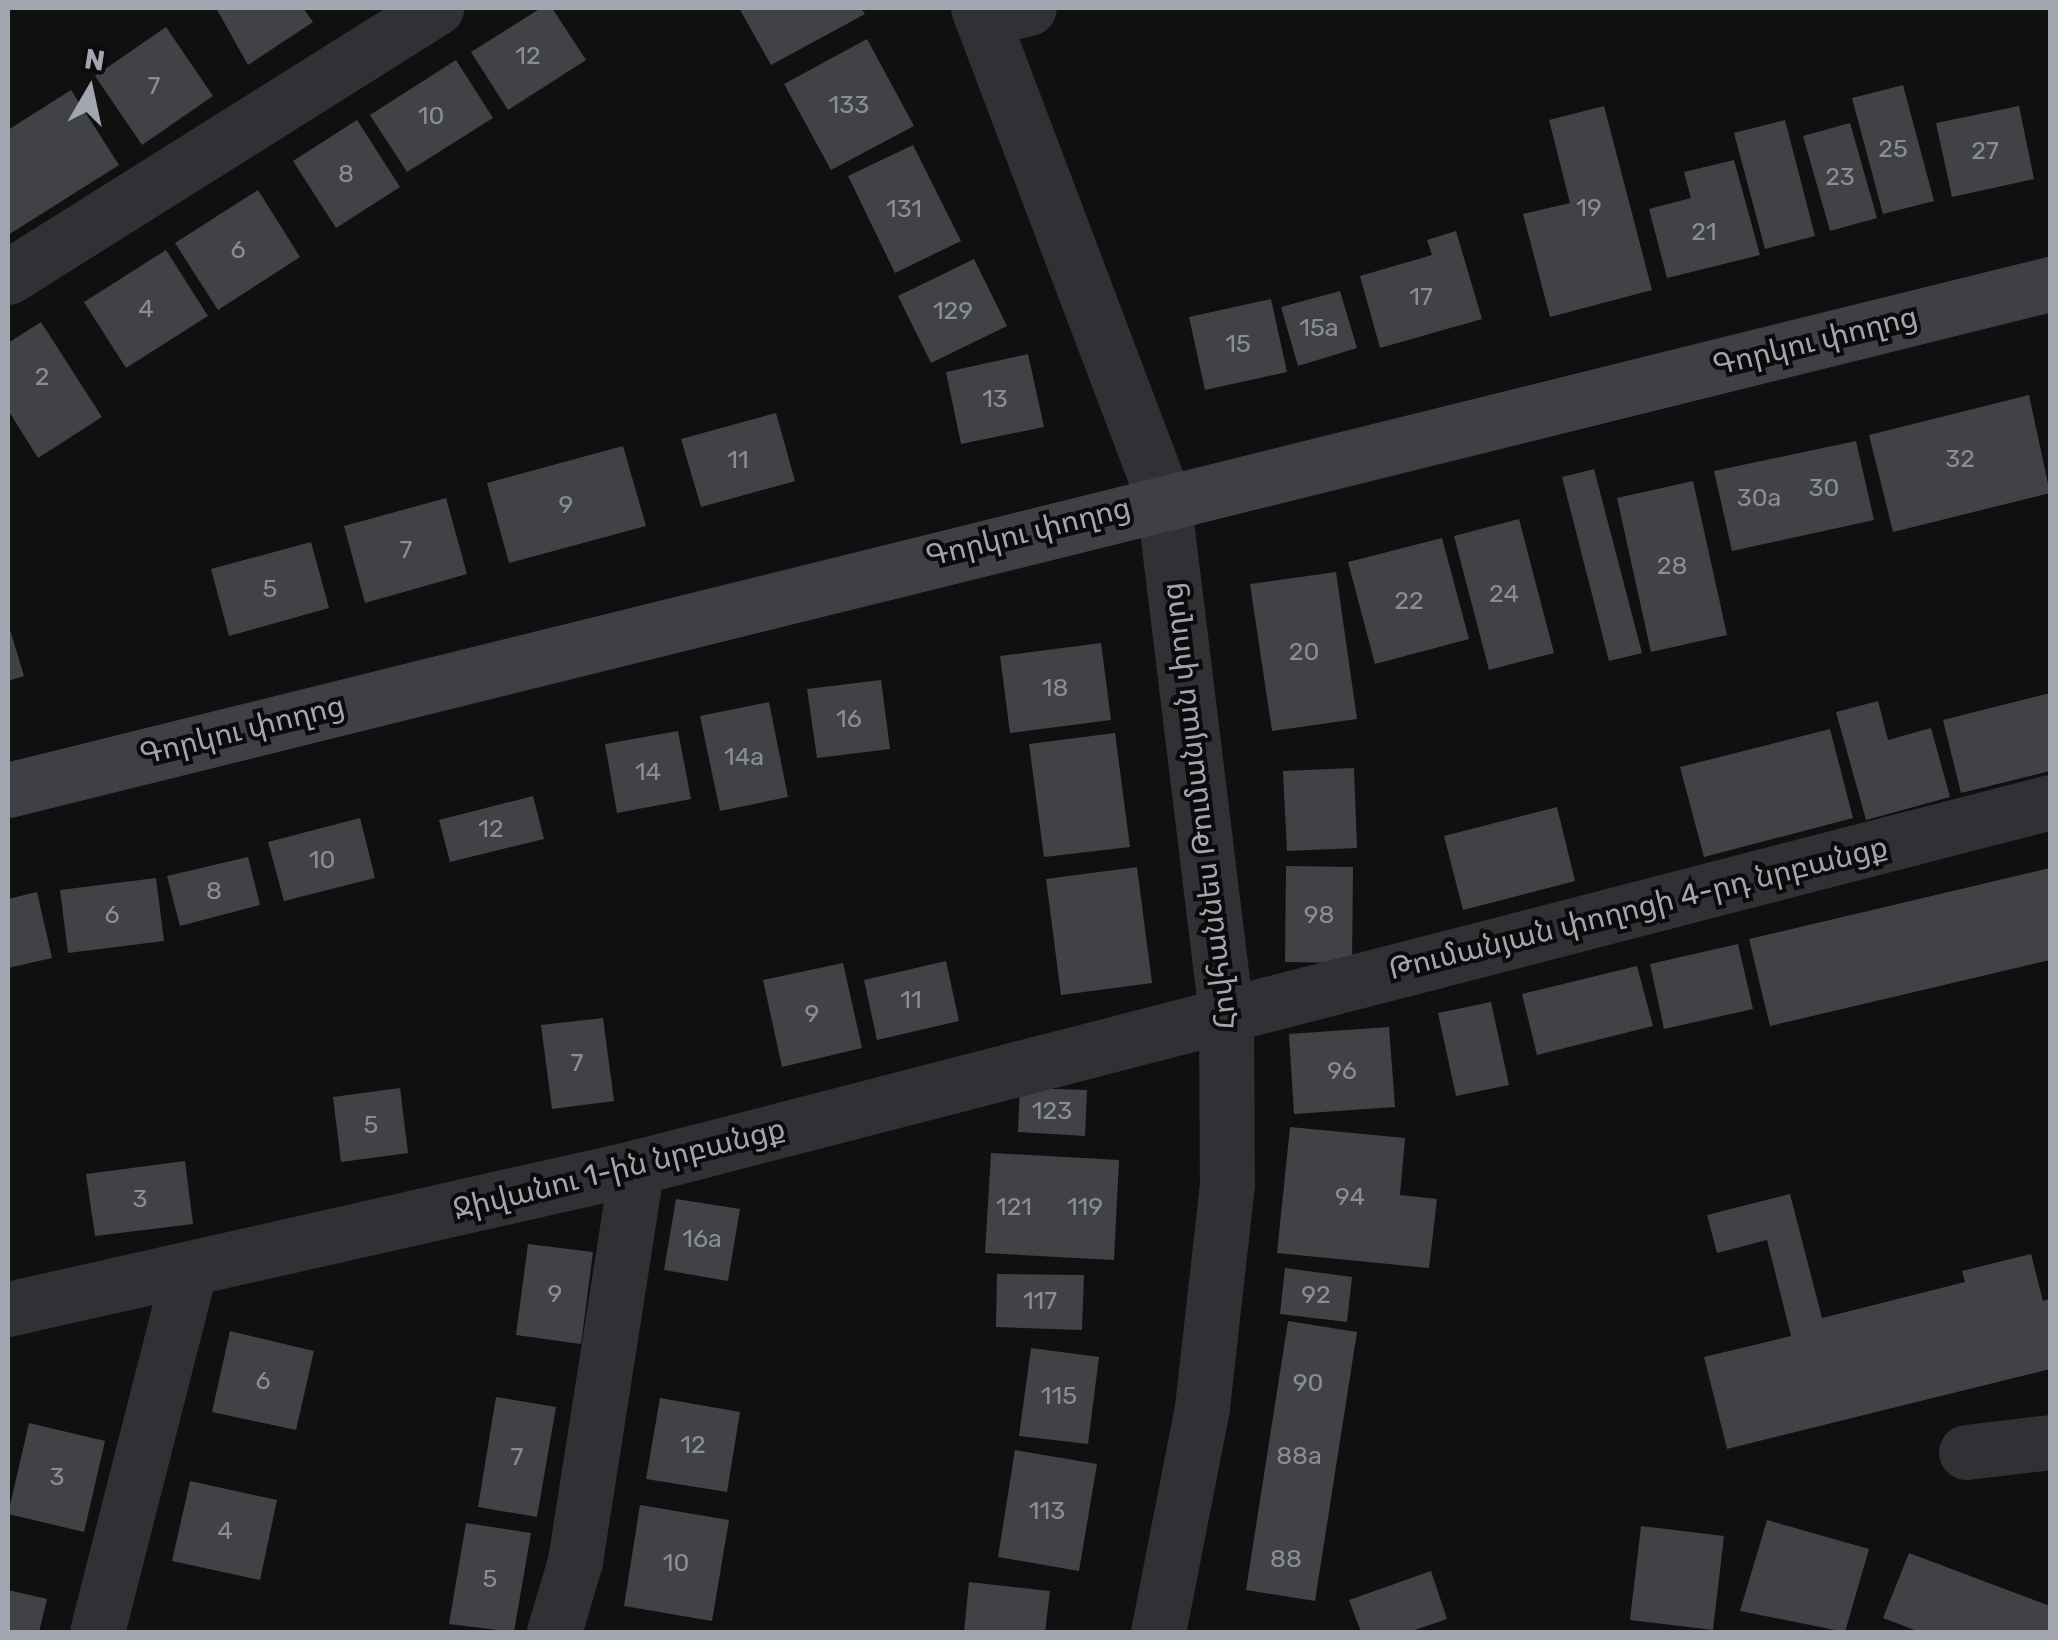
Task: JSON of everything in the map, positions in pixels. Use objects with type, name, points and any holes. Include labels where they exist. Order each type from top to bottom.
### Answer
[{"type":"street","points":[[8,277],[436,8]]},
{"type":"street","name":"Հովհաննես Թումանյան փողոց","points":[[997,11],[1163,498],[1226,1014],[1227,1184],[1202,1408],[1158,1632]]},
{"type":"street","name":"Գորկու փողոց","points":[[8,790],[1163,498],[2050,284]]},
{"type":"street","name":"Թումանյան փողոցի 4-րդ նրբանցք","points":[[1226,1014],[2050,802]]},
{"type":"street","name":"Ջիվանու 1-ին նրբանցք","points":[[8,1309],[637,1166],[1226,1014]]},
{"type":"street","points":[[554,1632],[575,1561],[637,1166]]},
{"type":"street","points":[[96,1632],[189,1270]]},
{"type":"street","points":[[1966,1452],[2050,1442]]},
{"type":"building","points":[[216,8],[303,8],[313,22],[248,65]]},
{"type":"building","points":[[541,8],[552,8],[586,60],[508,110],[471,52]]},
{"type":"building","points":[[739,8],[861,8],[865,14],[771,65]]},
{"type":"building","points":[[166,27],[213,96],[142,145],[95,76]]},
{"type":"building","points":[[867,39],[914,126],[831,170],[784,84]]},
{"type":"building","points":[[456,60],[493,118],[407,172],[370,115]]},
{"type":"building","points":[[1903,85],[1934,201],[1883,214],[1852,98]]},
{"type":"building","points":[[71,90],[119,165],[8,235],[8,130]]},
{"type":"building","points":[[1604,106],[1652,290],[1550,317],[1523,214],[1570,203],[1549,120]]},
{"type":"building","points":[[2019,106],[2034,179],[1952,197],[1936,123]]},
{"type":"building","points":[[357,120],[400,187],[336,228],[293,161]]},
{"type":"building","points":[[1785,120],[1815,236],[1765,249],[1734,133]]},
{"type":"building","points":[[1850,123],[1877,218],[1830,231],[1803,136]]},
{"type":"building","points":[[913,145],[961,241],[895,273],[848,176]]},
{"type":"building","points":[[1734,160],[1760,255],[1667,278],[1649,209],[1691,198],[1684,172]]},
{"type":"building","points":[[258,190],[300,257],[218,310],[175,243]]},
{"type":"building","points":[[1456,231],[1482,319],[1380,348],[1360,276],[1432,255],[1427,240]]},
{"type":"building","points":[[166,250],[208,316],[126,368],[84,302]]},
{"type":"building","points":[[974,259],[1007,326],[931,363],[898,296]]},
{"type":"building","points":[[1340,291],[1357,348],[1298,366],[1281,307]]},
{"type":"building","points":[[1271,299],[1287,372],[1205,390],[1189,317]]},
{"type":"building","points":[[41,322],[102,417],[38,458],[8,410],[8,343]]},
{"type":"building","points":[[1028,354],[1044,427],[961,444],[946,372]]},
{"type":"building","points":[[2029,395],[2050,493],[1893,532],[1869,435]]},
{"type":"building","points":[[776,413],[795,481],[701,507],[681,439]]},
{"type":"building","points":[[1856,441],[1874,520],[1732,551],[1714,471]]},
{"type":"building","points":[[623,446],[646,526],[509,563],[487,483]]},
{"type":"building","points":[[1594,469],[1642,653],[1609,661],[1562,477]]},
{"type":"building","points":[[1693,481],[1727,635],[1651,652],[1617,498]]},
{"type":"building","points":[[446,498],[467,574],[365,603],[344,526]]},
{"type":"building","points":[[1519,519],[1554,653],[1489,670],[1454,536]]},
{"type":"building","points":[[1442,538],[1469,639],[1375,664],[1348,562]]},
{"type":"building","points":[[311,542],[329,608],[229,636],[211,569]]},
{"type":"building","points":[[1336,572],[1357,719],[1272,731],[1250,584]]},
{"type":"building","points":[[8,623],[24,676],[8,681]]},
{"type":"building","points":[[1101,643],[1111,720],[1010,733],[1000,656]]},
{"type":"building","points":[[881,680],[890,749],[817,758],[807,689]]},
{"type":"building","points":[[2050,693],[2050,771],[1961,793],[1943,720]]},
{"type":"building","points":[[1878,701],[1888,740],[1931,728],[1950,797],[1866,820],[1836,712]]},
{"type":"building","points":[[769,702],[788,797],[720,811],[700,716]]},
{"type":"building","points":[[1830,729],[1853,818],[1704,857],[1680,767]]},
{"type":"building","points":[[678,731],[691,799],[617,813],[605,744]]},
{"type":"building","points":[[1115,733],[1130,847],[1044,857],[1029,744]]},
{"type":"building","points":[[1354,768],[1357,848],[1287,851],[1283,771]]},
{"type":"building","points":[[533,796],[544,839],[450,862],[439,820]]},
{"type":"building","points":[[1557,807],[1575,881],[1463,910],[1444,836]]},
{"type":"building","points":[[360,818],[375,878],[284,901],[268,842]]},
{"type":"building","points":[[248,857],[260,905],[180,926],[167,876]]},
{"type":"building","points":[[1286,866],[1353,867],[1352,963],[1285,962]]},
{"type":"building","points":[[1137,867],[1152,983],[1061,995],[1046,879]]},
{"type":"building","points":[[2050,868],[2050,960],[1770,1026],[1749,939]]},
{"type":"building","points":[[156,878],[164,941],[68,953],[60,890]]},
{"type":"building","points":[[37,892],[52,958],[8,968],[8,899]]},
{"type":"building","points":[[1738,944],[1753,1009],[1664,1029],[1650,964]]},
{"type":"building","points":[[946,961],[959,1021],[877,1040],[864,980]]},
{"type":"building","points":[[843,963],[862,1048],[782,1067],[763,980]]},
{"type":"building","points":[[1637,966],[1653,1026],[1537,1055],[1522,994]]},
{"type":"building","points":[[1491,1002],[1509,1085],[1456,1096],[1438,1013]]},
{"type":"building","points":[[603,1018],[614,1101],[552,1109],[541,1025]]},
{"type":"building","points":[[1389,1027],[1395,1107],[1294,1114],[1289,1034]]},
{"type":"building","points":[[400,1088],[408,1153],[341,1162],[333,1097]]},
{"type":"building","points":[[1020,1088],[1087,1090],[1085,1136],[1018,1132]]},
{"type":"building","points":[[1290,1127],[1405,1138],[1400,1195],[1437,1199],[1429,1268],[1277,1253]]},
{"type":"building","points":[[991,1153],[1119,1160],[1114,1260],[985,1253]]},
{"type":"building","points":[[185,1161],[193,1224],[95,1236],[86,1174]]},
{"type":"building","points":[[1790,1194],[1822,1318],[1965,1282],[1962,1271],[2031,1254],[2043,1301],[2050,1299],[2050,1369],[1727,1449],[1704,1357],[1791,1336],[1767,1240],[1717,1253],[1707,1215]]},
{"type":"building","points":[[676,1199],[740,1209],[728,1281],[664,1270]]},
{"type":"building","points":[[528,1244],[593,1252],[581,1344],[516,1335]]},
{"type":"building","points":[[1285,1268],[1352,1277],[1347,1322],[1280,1314]]},
{"type":"building","points":[[997,1274],[1084,1275],[1082,1330],[996,1327]]},
{"type":"building","points":[[1288,1321],[1357,1332],[1315,1601],[1246,1590]]},
{"type":"building","points":[[230,1331],[314,1351],[296,1430],[212,1412]]},
{"type":"building","points":[[1031,1348],[1099,1357],[1088,1444],[1019,1436]]},
{"type":"building","points":[[496,1397],[556,1407],[537,1517],[478,1507]]},
{"type":"building","points":[[660,1398],[740,1412],[727,1492],[646,1479]]},
{"type":"building","points":[[29,1423],[105,1441],[84,1532],[8,1514]]},
{"type":"building","points":[[1015,1450],[1097,1464],[1079,1571],[998,1557]]},
{"type":"building","points":[[190,1481],[277,1500],[260,1580],[172,1561]]},
{"type":"building","points":[[640,1505],[729,1520],[712,1621],[624,1606]]},
{"type":"building","points":[[1767,1520],[1869,1549],[1845,1632],[1740,1611]]},
{"type":"building","points":[[466,1523],[531,1533],[514,1632],[449,1624]]},
{"type":"building","points":[[1641,1526],[1724,1536],[1713,1630],[1630,1620]]},
{"type":"building","points":[[1909,1553],[2050,1606],[2050,1632],[1920,1632],[1883,1618]]},
{"type":"building","points":[[1431,1571],[1447,1619],[1409,1632],[1361,1632],[1349,1600]]},
{"type":"building","points":[[969,1582],[1050,1591],[1045,1632],[964,1632]]},
{"type":"building","points":[[8,1590],[47,1599],[39,1632],[8,1632]]}]
